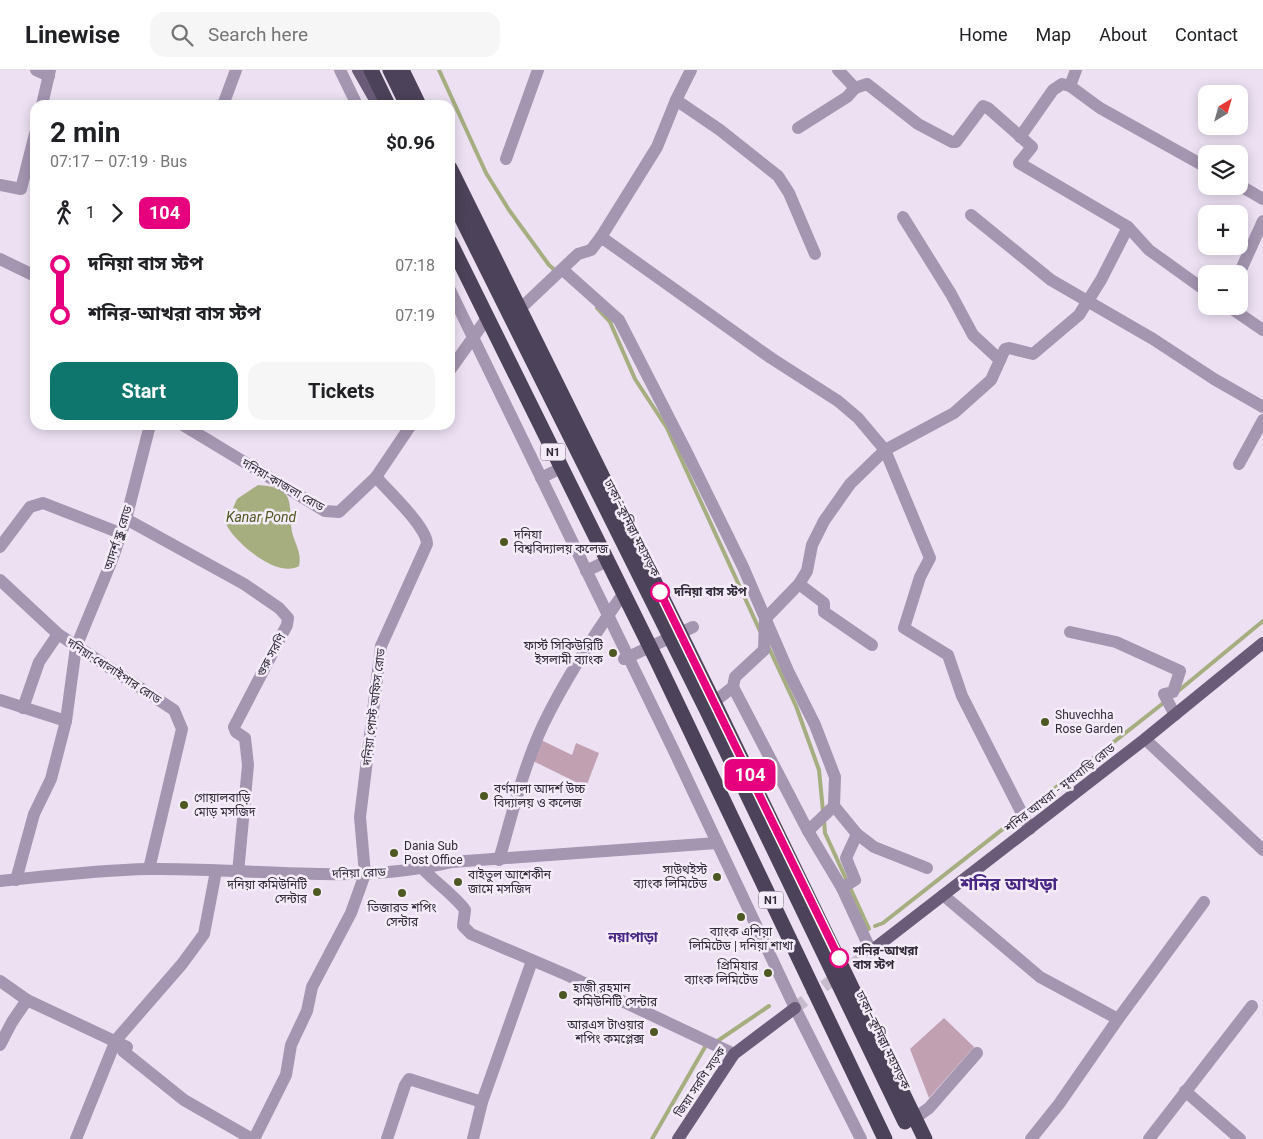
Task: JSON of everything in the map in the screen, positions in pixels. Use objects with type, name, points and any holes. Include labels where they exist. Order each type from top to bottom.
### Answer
[{"type":"highway","points":[[371,70],[386,100]]},
{"type":"highway","points":[[390,70],[405,100]]},
{"type":"highway","points":[[402,70],[417,100]]},
{"type":"highway","points":[[455,178],[714,702],[925,1139]]},
{"type":"highway","name":"ঢাকা–কুমিল্লা মহাসড়ক","points":[[455,205],[706,709],[914,1139]]},
{"type":"highway","name":"N1","points":[[455,252],[607,561],[885,1139]]},
{"type":"main road","points":[[358,70],[375,100]]},
{"type":"main road","name":"শনির আখরা - মৃধাবাড়ি রোড","points":[[871,951],[1028,825],[1144,739],[1174,711],[1263,643]]},
{"type":"main road","name":"জিয়া সরণি সড়ক","points":[[678,1139],[734,1054],[795,1008]]},
{"type":"street","points":[[36,70],[49,73],[46,100]]},
{"type":"street","points":[[224,100],[236,70]]},
{"type":"street","points":[[340,70],[355,100]]},
{"type":"street","points":[[506,160],[538,70]]},
{"type":"street","points":[[520,309],[578,254],[592,250],[657,147],[676,100],[691,70]]},
{"type":"street","points":[[838,70],[855,88]]},
{"type":"street","points":[[1070,86],[1076,70]]},
{"type":"street","points":[[798,128],[847,97],[855,88],[867,84],[918,124],[952,142],[956,142],[984,106],[1032,147],[1019,163],[1128,227],[1149,250],[1198,285]]},
{"type":"street","points":[[1020,136],[1053,90],[1062,84],[1070,86],[1100,108],[1198,163]]},
{"type":"street","points":[[676,100],[728,136],[778,176],[789,193],[815,254]]},
{"type":"street","points":[[0,185],[21,189],[30,154]]},
{"type":"street","points":[[1248,190],[1263,199]]},
{"type":"street","points":[[971,215],[1051,280],[1153,339],[1214,379],[1263,407]]},
{"type":"street","points":[[903,217],[951,294],[972,335],[1000,360]]},
{"type":"street","points":[[1242,265],[1263,221]]},
{"type":"street","points":[[714,702],[733,687],[735,678],[764,648],[766,634],[765,619],[799,584],[807,571],[812,545],[824,521],[850,484],[885,450],[954,413],[991,380],[1005,349],[1009,348],[1033,354],[1079,315],[1101,280],[1128,227]]},
{"type":"street","points":[[601,237],[764,353],[838,401],[858,418],[885,450],[930,558],[904,628],[948,655],[962,696],[1028,825]]},
{"type":"street","points":[[0,259],[30,274]]},
{"type":"street","points":[[560,272],[619,320],[743,566],[829,760],[835,777],[834,806],[857,834],[874,847],[927,868]]},
{"type":"street","points":[[455,300],[608,615],[626,658],[717,843],[795,1008],[861,1139]]},
{"type":"street","points":[[1241,315],[1263,330]]},
{"type":"street","points":[[455,363],[487,318]]},
{"type":"street","points":[[1239,464],[1263,420]]},
{"type":"street","name":"আদর্শ স্কুল রোড","points":[[16,880],[34,814],[51,778],[66,721],[76,647],[112,560],[126,519],[149,430]]},
{"type":"street","name":"দনিয়া-কাজলা রোড","points":[[191,430],[325,511],[339,512],[347,507],[376,477],[408,430]]},
{"type":"street","points":[[541,478],[561,468]]},
{"type":"street","name":"দনিয়া পোস্ট অফিস রোড","points":[[365,874],[360,817],[381,646],[427,544],[427,539],[416,524],[376,477]]},
{"type":"street","points":[[0,547],[26,511],[30,507],[43,502],[120,533]]},
{"type":"street","name":"গুরু সরণি","points":[[126,519],[244,584],[279,608],[288,618],[288,625],[234,727],[236,732],[245,738],[248,764],[238,872]]},
{"type":"street","points":[[586,571],[607,561]]},
{"type":"street","name":"দনিয়া-ধোলাইপার রোড","points":[[0,580],[58,634],[174,710],[182,729],[149,869]]},
{"type":"street","points":[[799,584],[824,603],[824,612],[872,645]]},
{"type":"street","points":[[499,860],[527,764],[543,726],[608,615],[623,594]]},
{"type":"street","points":[[626,658],[693,627]]},
{"type":"street","points":[[1070,632],[1116,642],[1180,671],[1173,692],[1164,694],[1174,711]]},
{"type":"street","points":[[24,708],[38,662],[58,634]]},
{"type":"street","points":[[733,687],[808,831],[842,888],[871,951]]},
{"type":"street","points":[[0,700],[66,721]]},
{"type":"street","points":[[1144,739],[1263,850]]},
{"type":"street","points":[[808,831],[834,806]]},
{"type":"street","points":[[842,888],[855,880],[846,858],[857,834]]},
{"type":"street","name":"দনিয়া রোড","points":[[0,881],[149,869],[365,874],[423,869],[452,862],[717,843]]},
{"type":"street","points":[[423,869],[461,904],[465,910],[463,926],[466,931],[734,1054]]},
{"type":"street","points":[[76,1139],[116,1040],[182,964],[204,934],[216,871]]},
{"type":"street","points":[[0,980],[27,1000],[127,1046],[123,1051],[184,1100],[253,1139],[286,1075],[291,1045],[307,1012],[312,988],[352,913],[365,874]]},
{"type":"street","points":[[943,895],[1040,977],[1118,1019]]},
{"type":"street","points":[[1031,1139],[1059,1104],[1118,1019],[1204,902]]},
{"type":"street","points":[[473,1139],[482,1102],[532,961]]},
{"type":"street","points":[[0,1046],[12,1022],[27,1000]]},
{"type":"street","points":[[1149,1139],[1252,1006]]},
{"type":"street","points":[[915,1118],[929,1108],[976,1053]]},
{"type":"street","points":[[387,1139],[405,1085],[409,1080],[482,1102]]},
{"type":"street","points":[[1185,1091],[1240,1139]]},
{"type":"shaded area","points":[[541,740],[572,755],[576,743],[599,753],[586,787],[533,761]]},
{"type":"shaded area","points":[[944,1018],[974,1047],[929,1098],[910,1049]]},
{"type":"water","name":"Kanar Pond","points":[[258,485],[280,490],[288,499],[292,532],[300,557],[299,566],[290,569],[280,568],[258,557],[238,540],[226,524],[237,499]]},
{"type":"waterway","points":[[439,70],[453,100]]},
{"type":"waterway","points":[[455,105],[486,173],[509,210],[549,265],[557,272]]},
{"type":"waterway","points":[[597,308],[610,322],[635,379],[667,428],[760,631]]},
{"type":"waterway","points":[[1177,692],[1263,621]]},
{"type":"waterway","points":[[768,646],[796,706],[819,770],[823,811]]},
{"type":"waterway","points":[[875,926],[883,923],[1166,701]]},
{"type":"waterway","points":[[824,820],[825,833],[869,929]]},
{"type":"waterway","points":[[716,1042],[769,1006]]},
{"type":"waterway","points":[[652,1139],[705,1047]]},
{"type":"tunnel","points":[[795,1008],[871,951]]},
{"type":"bus line","name":"104","points":[[660,592],[839,958]]},
{"type":"place","name":"দনিয়া বিশ্ববিদ্যালয় কলেজ","points":[[504,542]]},
{"type":"place","name":"দনিয়া বাস স্টপ","points":[[660,592]]},
{"type":"place","name":"ফার্স্ট সিকিউরিটি ইসলামী ব্যাংক","points":[[613,653]]},
{"type":"place","name":"Shuvechha Rose Garden","points":[[1045,722]]},
{"type":"place","name":"বর্ণমালা আদর্শ উচ্চ বিদ্যালয় ও কলেজ","points":[[484,796]]},
{"type":"place","name":"গোয়ালবাড়ি মোড় মসজিদ","points":[[184,805]]},
{"type":"place","name":"Dania Sub Post Office","points":[[394,853]]},
{"type":"place","name":"সাউথইস্ট ব্যাংক লিমিটেড","points":[[717,877]]},
{"type":"place","name":"বাইতুল আশেকীন জামে মসজিদ","points":[[458,882]]},
{"type":"place","name":"দনিয়া কমিউনিটি সেন্টার","points":[[317,892]]},
{"type":"place","name":"তিজারত শপিং সেন্টার","points":[[402,893]]},
{"type":"place","name":"ব্যাংক এশিয়া লিমিটেড | দনিয়া শাখা","points":[[741,917]]},
{"type":"place","name":"শনির-আখরা বাস স্টপ","points":[[839,958]]},
{"type":"place","name":"প্রিমিয়ার ব্যাংক লিমিটেড","points":[[768,973]]},
{"type":"place","name":"হাজী রহমান কমিউনিটি সেন্টার","points":[[563,995]]},
{"type":"place","name":"আরএস টাওয়ার শপিং কমপ্লেক্স","points":[[654,1032]]},
{"type":"district","name":"শনির আখড়া","points":[[1009,884]]},
{"type":"district","name":"নয়াপাড়া","points":[[633,937]]}]
